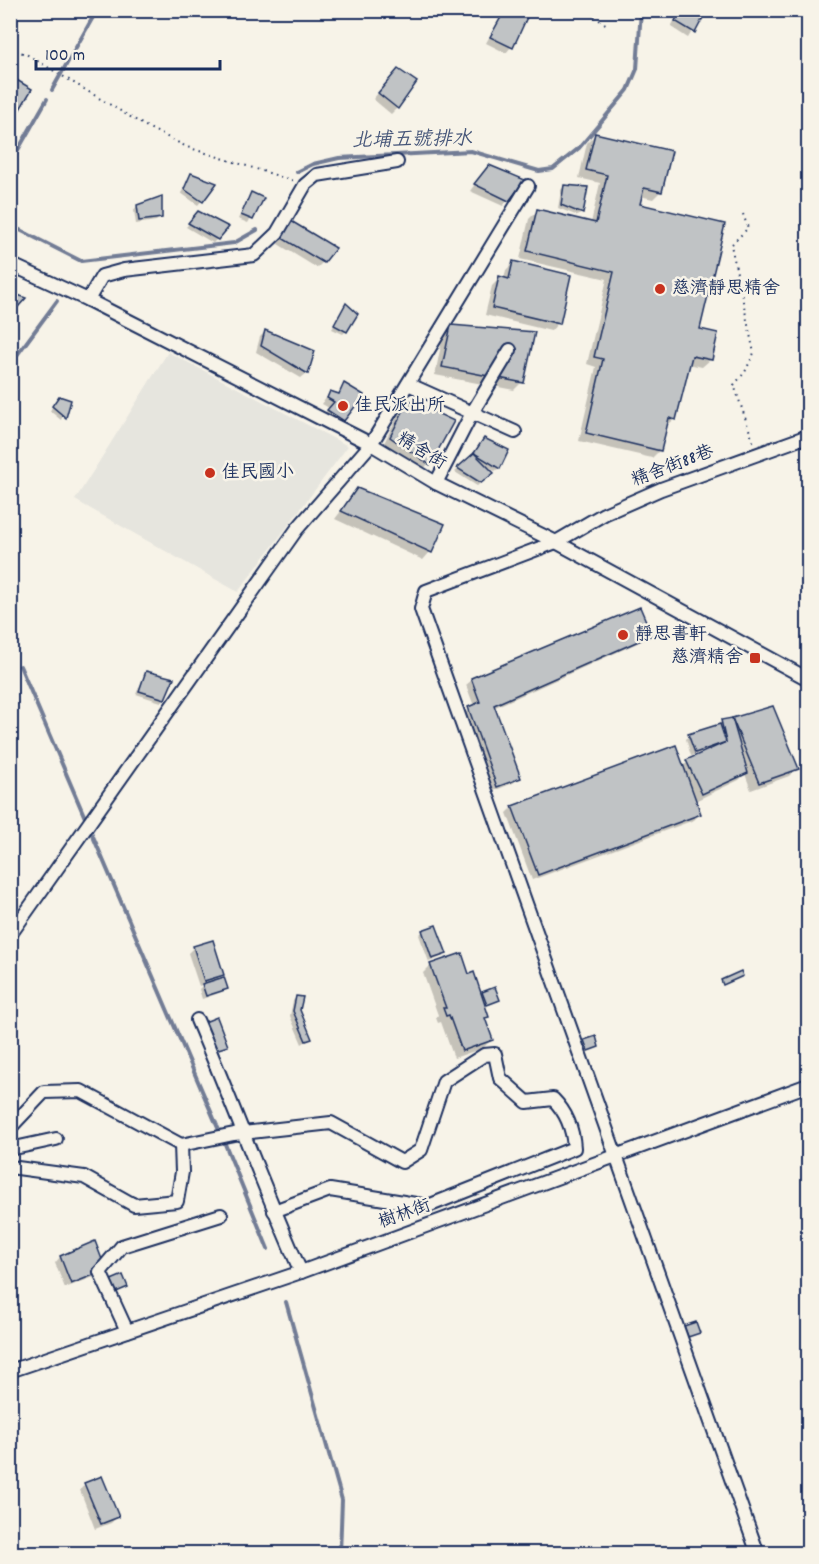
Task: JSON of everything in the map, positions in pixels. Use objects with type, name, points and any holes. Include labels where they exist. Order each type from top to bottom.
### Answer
[{"type":"street","points":[[88,300],[102,276],[124,270],[254,255],[277,233],[304,185],[317,175],[397,162]]},
{"type":"street","points":[[10,935],[297,528],[371,444],[528,186]]},
{"type":"street","name":"精舍街","points":[[10,264],[88,300],[371,444],[436,483],[556,542],[808,679]]},
{"type":"street","points":[[436,483],[472,413],[510,350]]},
{"type":"street","points":[[408,384],[515,432]]},
{"type":"street","name":"精舍街88巷","points":[[615,1157],[421,609],[426,591],[556,542],[614,510],[661,489],[808,436]]},
{"type":"street","points":[[198,1020],[245,1132],[273,1211],[301,1272]]},
{"type":"street","points":[[10,1128],[44,1092],[81,1091],[181,1145],[245,1132],[331,1123],[402,1161],[421,1150],[444,1081],[484,1055],[495,1054],[500,1078],[527,1102],[553,1100],[563,1109],[574,1139],[574,1148],[428,1206],[330,1190],[273,1211]]},
{"type":"street","name":"樹林街","points":[[10,1371],[301,1272],[808,1085]]},
{"type":"street","points":[[10,1149],[56,1139]]},
{"type":"street","points":[[10,1167],[84,1177],[134,1205],[177,1201],[182,1172],[181,1145]]},
{"type":"street","points":[[615,1157],[758,1554]]},
{"type":"street","points":[[127,1331],[100,1272],[122,1246],[221,1215]]},
{"type":"path","points":[[584,10],[607,25]]},
{"type":"path","points":[[10,49],[26,54],[147,128],[187,147],[304,185]]},
{"type":"path","points":[[743,214],[748,228],[731,245],[754,353],[746,372],[734,385],[757,455]]},
{"type":"shaded area","name":"佳民國小","points":[[168,352],[348,446],[238,592],[75,500]]},
{"type":"building","points":[[505,10],[522,10],[528,15],[513,48],[490,37]]},
{"type":"building","points":[[681,10],[707,10],[695,33],[675,21]]},
{"type":"building","points":[[398,69],[417,82],[398,109],[378,93]]},
{"type":"building","points":[[15,79],[32,89],[10,126],[10,86]]},
{"type":"building","name":"慈濟靜思精舍","points":[[595,133],[672,151],[662,192],[644,188],[640,204],[725,224],[700,329],[718,333],[712,360],[692,356],[676,420],[669,418],[661,451],[586,433],[603,359],[594,357],[614,272],[527,251],[537,209],[596,223],[607,175],[586,170]]},
{"type":"building","points":[[489,165],[525,180],[509,201],[474,184]]},
{"type":"building","points":[[191,173],[217,183],[203,202],[184,189]]},
{"type":"building","points":[[564,185],[588,187],[583,214],[561,205]]},
{"type":"building","points":[[251,192],[264,198],[253,220],[241,215]]},
{"type":"building","points":[[162,196],[162,218],[139,221],[137,205]]},
{"type":"building","points":[[198,211],[229,227],[218,240],[188,223]]},
{"type":"building","points":[[291,221],[336,248],[324,263],[282,238]]},
{"type":"building","points":[[513,261],[571,275],[560,324],[492,308],[499,276],[509,279]]},
{"type":"building","points":[[10,292],[26,298],[10,316]]},
{"type":"building","points":[[346,303],[358,314],[347,332],[334,325]]},
{"type":"building","points":[[451,325],[535,332],[524,383],[442,367]]},
{"type":"building","points":[[265,330],[315,351],[308,374],[261,346]]},
{"type":"building","name":"佳民派出所","points":[[344,383],[364,395],[344,421],[327,410],[334,402],[327,398],[330,391],[339,394]]},
{"type":"building","points":[[59,396],[71,400],[66,418],[52,406]]},
{"type":"building","points":[[409,400],[454,421],[430,465],[390,437]]},
{"type":"building","points":[[484,438],[509,450],[500,469],[474,453]]},
{"type":"building","points":[[474,453],[494,473],[481,483],[457,468]]},
{"type":"building","points":[[357,488],[445,524],[432,553],[341,511]]},
{"type":"building","points":[[640,607],[652,635],[494,705],[521,778],[497,787],[468,707],[480,702],[471,678]]},
{"type":"building","points":[[146,671],[174,678],[165,699],[139,691]]},
{"type":"building","points":[[773,706],[799,769],[759,783],[732,718]]},
{"type":"building","points":[[732,718],[748,773],[702,794],[686,760],[726,742],[721,720]]},
{"type":"building","points":[[720,724],[726,742],[695,753],[688,734]]},
{"type":"building","points":[[676,745],[701,814],[538,875],[512,806]]},
{"type":"building","points":[[436,925],[447,954],[432,959],[422,930]]},
{"type":"building","points":[[213,940],[224,975],[204,981],[193,946]]},
{"type":"building","points":[[462,953],[469,974],[474,972],[489,1017],[485,1018],[493,1040],[462,1051],[449,1015],[446,1016],[443,1008],[446,1008],[430,964]]},
{"type":"building","points":[[741,971],[743,976],[723,985],[721,980]]},
{"type":"building","points":[[224,977],[228,989],[206,996],[202,984]]},
{"type":"building","points":[[495,987],[500,1000],[487,1005],[482,992]]},
{"type":"building","points":[[296,996],[303,997],[300,1010],[312,1039],[306,1041],[293,1011]]},
{"type":"building","points":[[217,1017],[228,1046],[212,1051],[202,1023]]},
{"type":"building","points":[[596,1036],[599,1047],[588,1051],[584,1040]]},
{"type":"building","points":[[95,1241],[106,1270],[71,1284],[60,1256]]},
{"type":"building","points":[[123,1275],[128,1287],[114,1293],[109,1281]]},
{"type":"building","points":[[696,1322],[700,1333],[688,1337],[684,1326]]},
{"type":"building","points":[[102,1476],[119,1517],[101,1524],[84,1483]]},
{"type":"waterway","points":[[52,90],[97,10]]},
{"type":"waterway","name":"北埔五號排水","points":[[297,172],[313,164],[339,158],[471,151],[539,171],[553,169],[579,148],[628,90],[637,69],[641,10]]},
{"type":"waterway","points":[[10,164],[47,99]]},
{"type":"waterway","name":"北埔五號排水","points":[[10,225],[81,261],[234,243],[257,230]]},
{"type":"waterway","points":[[10,356],[17,355],[57,301]]},
{"type":"waterway","points":[[20,666],[218,1128]]},
{"type":"waterway","points":[[225,1144],[268,1249]]},
{"type":"waterway","points":[[286,1302],[342,1500],[340,1554]]},
{"type":"place","name":"慈濟靜思精舍","points":[[660,289]]},
{"type":"place","name":"佳民派出所","points":[[343,406]]},
{"type":"place","name":"佳民國小","points":[[210,473]]},
{"type":"place","name":"靜思書軒","points":[[623,635]]},
{"type":"place","name":"慈濟精舍","points":[[755,658]]}]
